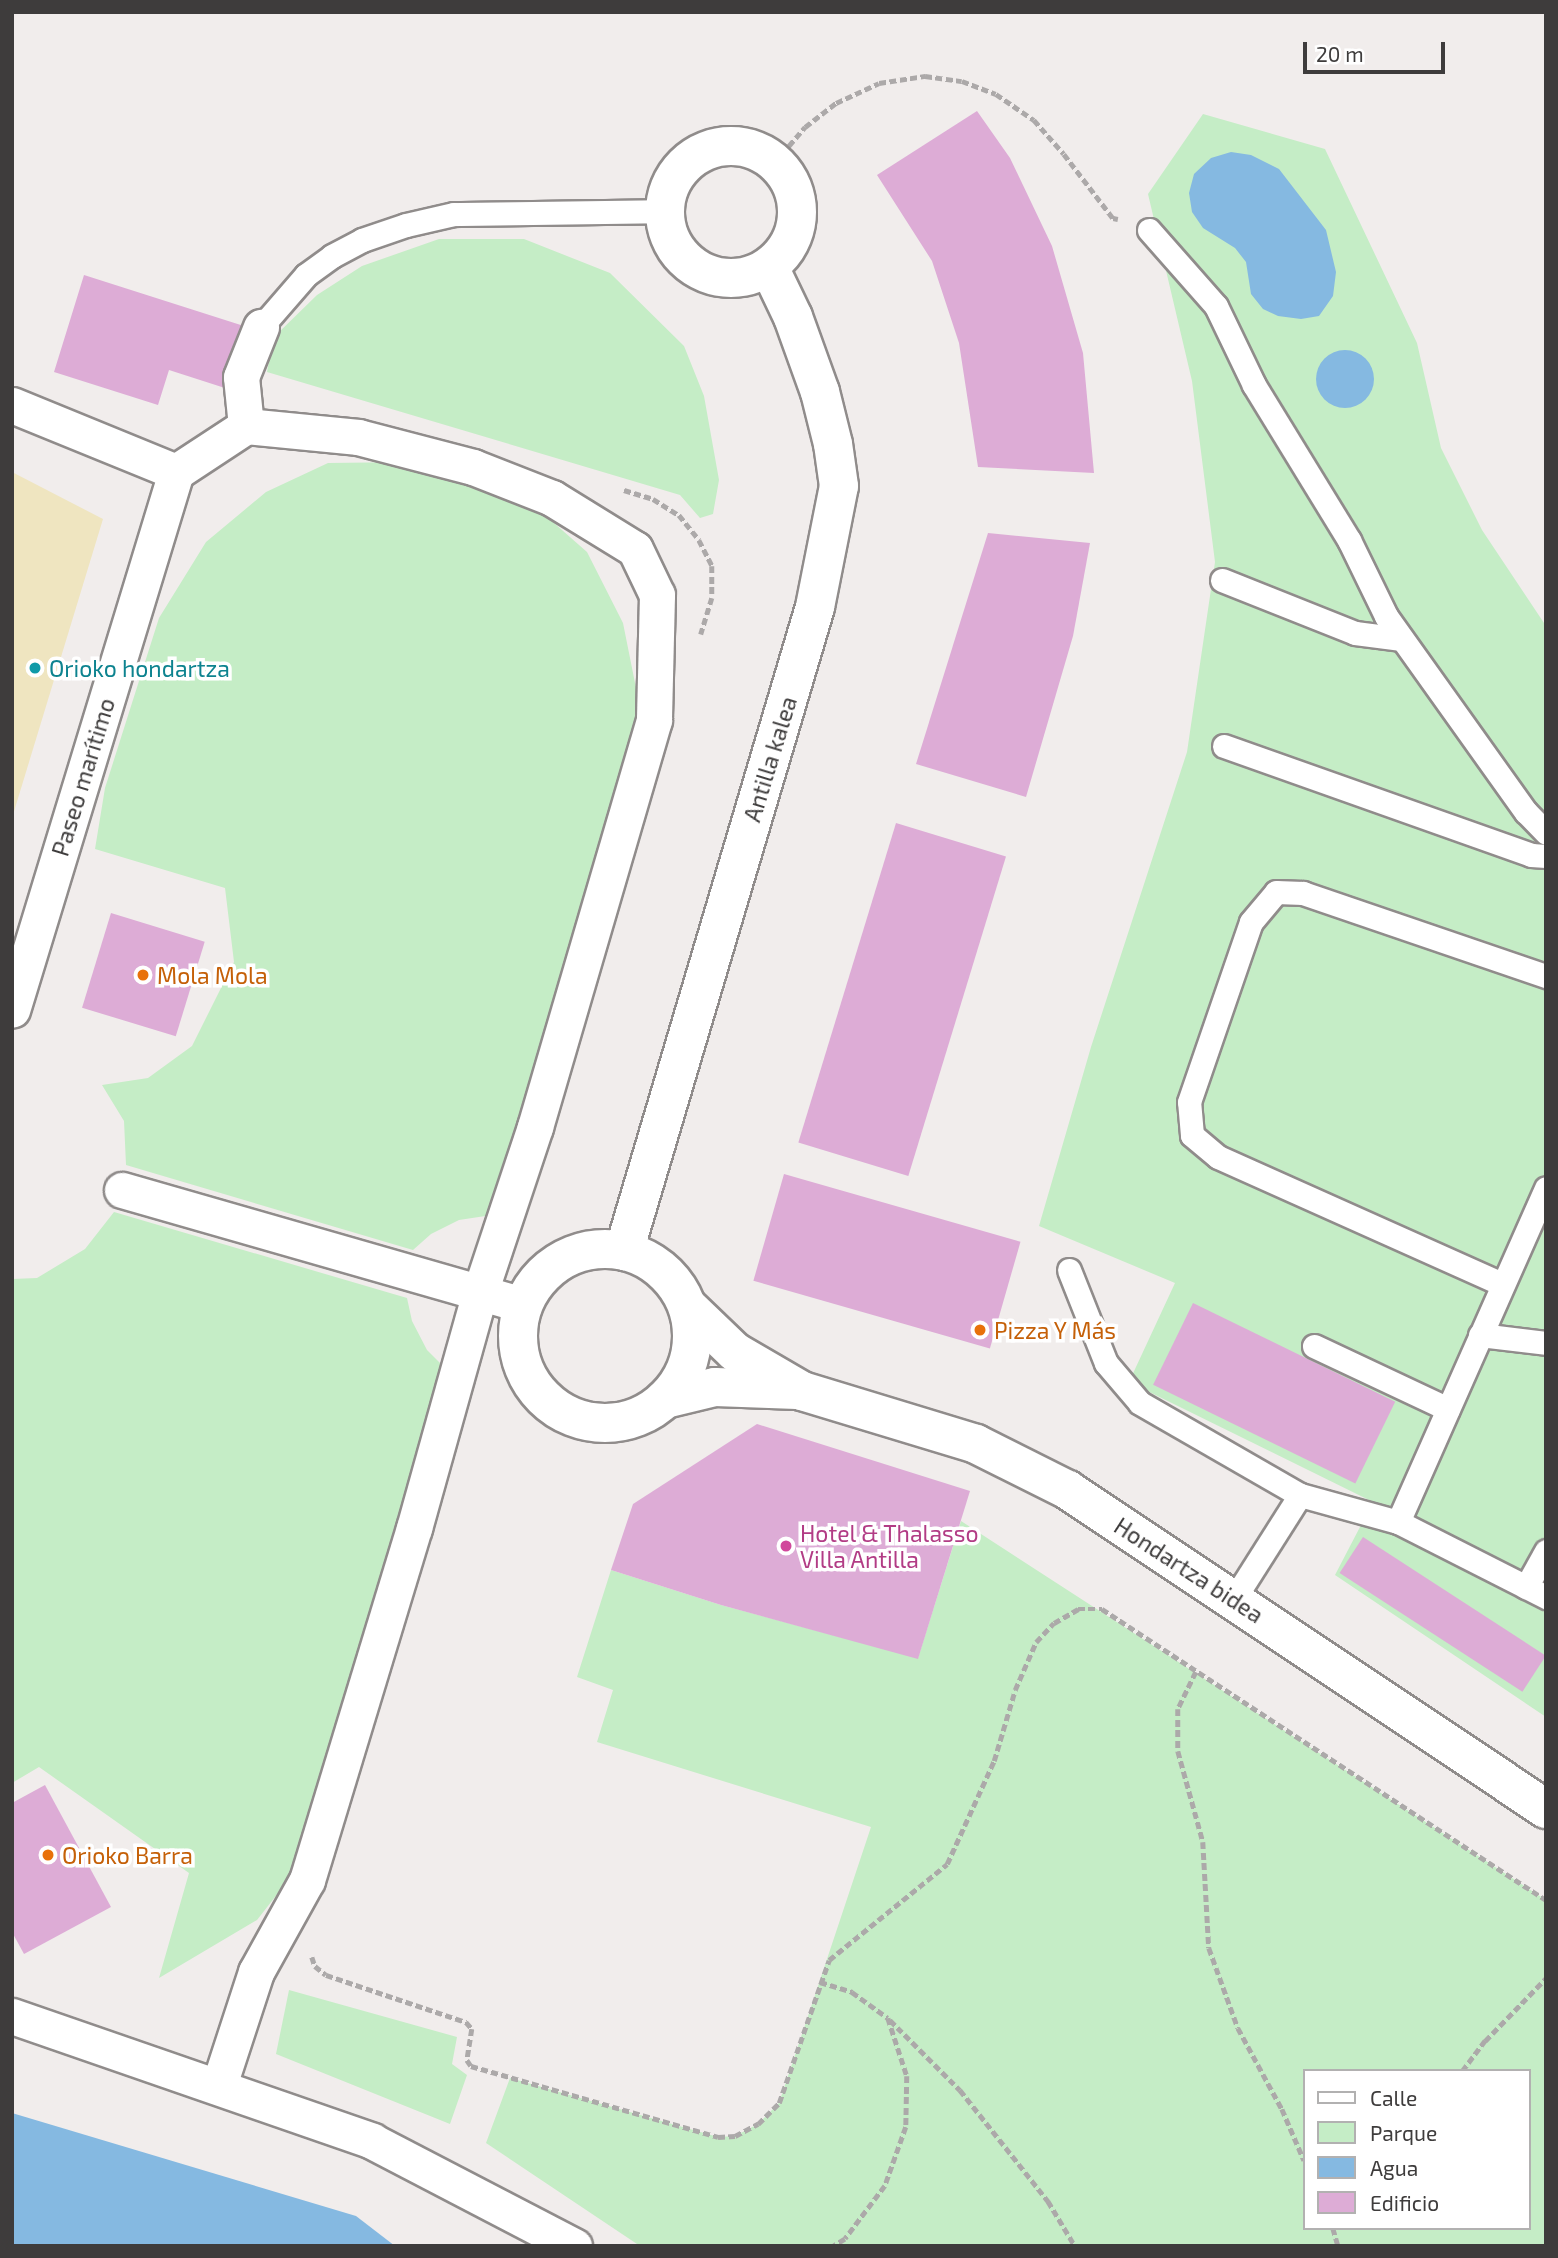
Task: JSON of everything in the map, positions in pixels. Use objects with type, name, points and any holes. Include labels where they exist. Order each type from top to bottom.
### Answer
[{"type":"street","points":[[729,145],[752,149],[775,162],[790,182],[797,207],[795,231],[785,250],[769,267],[749,276],[730,278],[709,275],[692,267],[674,247],[665,223],[665,201],[675,176],[692,158],[709,149],[729,145]]},
{"type":"street","name":"Antilla kalea","points":[[624,1251],[815,607],[839,486],[834,444],[820,392],[793,317],[769,267]]},
{"type":"street","points":[[246,426],[241,377],[261,327]]},
{"type":"street","points":[[12,405],[176,472],[246,426],[358,437],[473,467],[552,498],[635,549],[657,596],[654,720],[528,1149],[480,1292],[410,1541],[307,1880],[256,1972],[219,2085]]},
{"type":"street","name":"Paseo marítimo","points":[[12,1010],[176,472]]},
{"type":"street","points":[[122,1190],[524,1305]]},
{"type":"street","points":[[593,1250],[624,1251],[651,1262],[674,1282],[688,1307],[736,1352],[802,1391],[715,1387],[666,1399],[640,1416],[610,1424],[579,1420],[554,1407],[534,1387],[521,1361],[517,1333],[524,1305],[540,1278],[564,1259],[593,1250]]},
{"type":"street","points":[[666,1399],[681,1379],[690,1356],[692,1331],[688,1307]]},
{"type":"street","name":"Hondartza bidea","points":[[802,1391],[976,1444],[1068,1490],[1546,1810]]},
{"type":"street","points":[[12,2016],[219,2085],[372,2141],[574,2246]]},
{"type":"lane","points":[[261,327],[306,275],[324,262],[362,240],[405,225],[454,214],[665,211]]},
{"type":"lane","points":[[1149,230],[1216,306],[1254,385],[1349,540],[1386,616],[1526,812],[1546,833]]},
{"type":"lane","points":[[1222,580],[1355,633],[1402,639]]},
{"type":"lane","points":[[1224,746],[1531,855],[1546,856]]},
{"type":"lane","points":[[1502,1284],[1218,1157],[1192,1135],[1189,1102],[1251,922],[1276,892],[1303,893],[1546,976]]},
{"type":"lane","points":[[1398,1522],[1546,1188]]},
{"type":"lane","points":[[1069,1270],[1106,1363],[1140,1403],[1300,1495],[1398,1522],[1536,1592],[1546,1550]]},
{"type":"lane","points":[[1480,1335],[1546,1343]]},
{"type":"lane","points":[[1314,1346],[1448,1409]]},
{"type":"lane","points":[[1234,1600],[1300,1495]]},
{"type":"path","points":[[775,162],[805,128],[836,103],[879,83],[925,76],[961,81],[996,94],[1034,120],[1064,153],[1113,218],[1149,230]]},
{"type":"path","points":[[614,487],[653,499],[679,515],[699,540],[712,566],[712,598],[699,638]]},
{"type":"path","points":[[309,1949],[315,1966],[326,1975],[466,2022],[472,2029],[467,2060],[471,2066],[719,2137],[735,2136],[758,2124],[779,2103],[829,1960],[947,1864],[994,1761],[1015,1690],[1036,1642],[1054,1623],[1078,1609],[1101,1609],[1546,1900]]},
{"type":"path","points":[[1196,1671],[1178,1709],[1178,1751],[1203,1842],[1209,1948],[1238,2028],[1283,2109],[1302,2155]]},
{"type":"path","points":[[1464,2069],[1485,2041],[1546,1978]]},
{"type":"path","points":[[820,1982],[852,1992],[888,2018],[960,2090],[1048,2201],[1075,2246]]},
{"type":"path","points":[[834,2246],[845,2239],[885,2186],[906,2127],[908,2076],[888,2018]]},
{"type":"green space","points":[[1203,114],[1325,149],[1417,343],[1441,448],[1482,530],[1546,626],[1546,1717],[1335,1575],[1373,1502],[1129,1382],[1175,1283],[1039,1226],[1091,1047],[1187,752],[1215,562],[1192,381],[1148,194]]},
{"type":"green space","points":[[439,239],[524,239],[610,273],[684,346],[704,396],[719,480],[713,514],[700,518],[680,495],[267,372],[273,338],[317,295],[362,266]]},
{"type":"green space","points":[[410,462],[529,501],[587,552],[623,623],[638,698],[626,781],[492,1215],[459,1220],[431,1234],[413,1250],[126,1165],[124,1121],[102,1085],[148,1078],[192,1046],[234,962],[225,888],[95,849],[105,788],[159,618],[206,542],[266,492],[328,463]]},
{"type":"green space","points":[[114,1212],[407,1298],[412,1321],[427,1350],[448,1371],[314,1835],[282,1888],[257,1920],[159,1978],[189,1873],[39,1767],[12,1783],[12,1279],[37,1278],[85,1249]]},
{"type":"green space","points":[[961,1521],[1546,1900],[1546,2246],[640,2246],[486,2143],[510,2078],[718,2137],[735,2136],[758,2124],[779,2103],[871,1827],[597,1742],[613,1690],[577,1677],[611,1570],[721,1605],[918,1658]]},
{"type":"green space","points":[[289,1990],[457,2037],[452,2064],[467,2075],[450,2124],[276,2054]]},
{"type":"sand","name":"Orioko hondartza","points":[[12,472],[103,519],[12,818]]},
{"type":"water","points":[[1231,152],[1251,155],[1279,169],[1326,230],[1336,272],[1333,296],[1319,316],[1301,319],[1278,316],[1263,309],[1251,294],[1246,262],[1235,248],[1203,228],[1192,212],[1189,193],[1194,174],[1211,158]]},
{"type":"water","points":[[1339,350],[1351,350],[1366,358],[1374,373],[1374,385],[1366,400],[1351,408],[1339,408],[1324,400],[1316,385],[1316,373],[1324,358]]},
{"type":"water","points":[[12,2113],[356,2216],[395,2246],[12,2246]]},
{"type":"building","points":[[977,111],[1010,158],[1052,246],[1083,353],[1094,473],[978,467],[959,343],[932,261],[877,175]]},
{"type":"building","points":[[84,275],[247,327],[228,389],[169,370],[158,405],[54,372]]},
{"type":"building","points":[[988,533],[1090,543],[1073,636],[1026,797],[916,764]]},
{"type":"building","points":[[896,823],[1006,857],[908,1176],[798,1142]]},
{"type":"building","name":"Mola Mola","points":[[111,913],[205,942],[176,1036],[82,1008]]},
{"type":"building","points":[[784,1174],[1020,1242],[990,1349],[753,1281]]},
{"type":"building","points":[[1193,1303],[1395,1402],[1355,1483],[1153,1385]]},
{"type":"building","name":"Hotel & Thalasso Villa Antilla","points":[[757,1424],[970,1491],[918,1659],[721,1605],[611,1570],[633,1504]]},
{"type":"building","points":[[1363,1537],[1546,1656],[1522,1692],[1340,1573]]},
{"type":"building","name":"Orioko Barra","points":[[45,1785],[111,1907],[24,1954],[12,1932],[12,1803]]},
{"type":"place","name":"Orioko hondartza","points":[[35,668]]},
{"type":"place","name":"Mola Mola","points":[[143,975]]},
{"type":"place","name":"Pizza Y Más","points":[[980,1330]]},
{"type":"place","name":"Hotel & Thalasso Villa Antilla","points":[[786,1546]]},
{"type":"place","name":"Orioko Barra","points":[[48,1855]]}]
